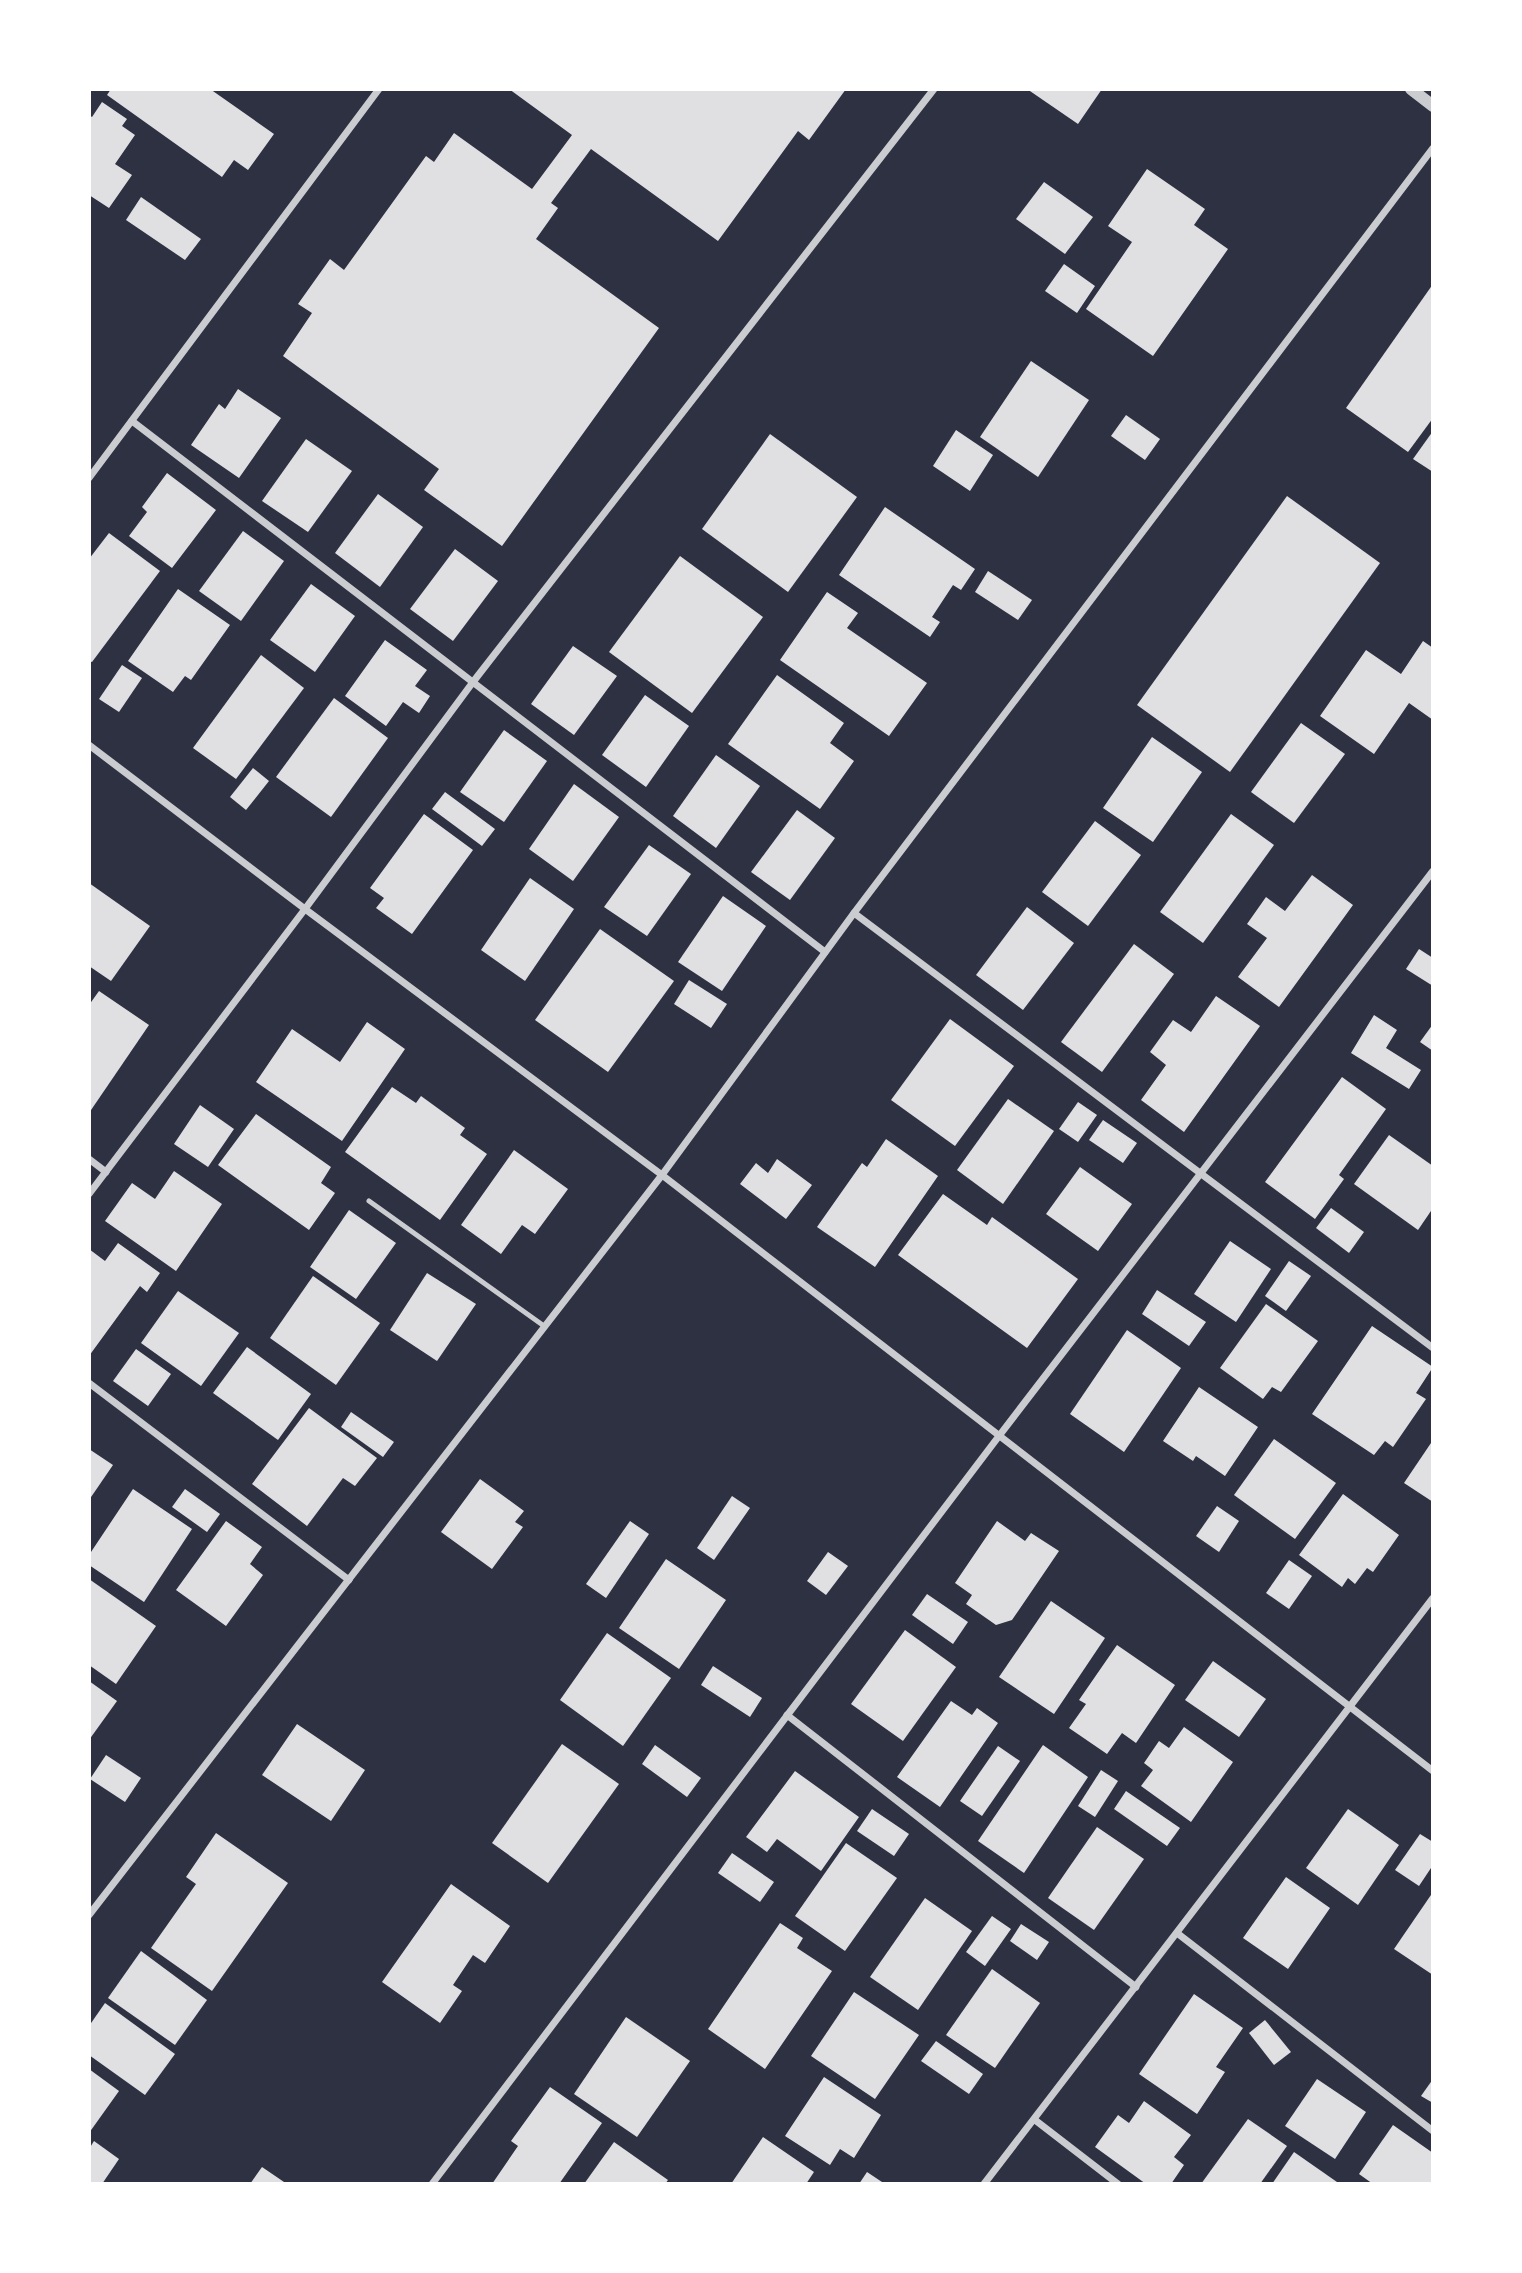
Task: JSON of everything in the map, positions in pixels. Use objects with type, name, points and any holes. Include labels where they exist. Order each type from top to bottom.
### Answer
[{"type":"street","points":[[89,478],[379,89]]},
{"type":"street","points":[[89,1194],[473,682],[934,89]]},
{"type":"street","points":[[1411,89],[1433,106]]},
{"type":"street","points":[[89,1915],[662,1175],[854,913],[1433,148]]},
{"type":"street","points":[[132,421],[825,952]]},
{"type":"street","points":[[89,745],[662,1175],[1433,1771]]},
{"type":"street","points":[[435,2183],[999,1436],[1433,871]]},
{"type":"street","points":[[854,913],[1433,1348]]},
{"type":"street","points":[[89,1159],[106,1172]]},
{"type":"street","points":[[89,1382],[349,1580]]},
{"type":"street","points":[[984,2184],[1433,1598]]},
{"type":"street","points":[[787,1715],[1136,1987]]},
{"type":"street","points":[[1177,1933],[1433,2131]]},
{"type":"street","points":[[1035,2120],[1118,2184]]},
{"type":"lane","points":[[369,1201],[544,1326]]},
{"type":"building","points":[[111,89],[210,89],[274,134],[248,170],[234,160],[222,177],[107,95]]},
{"type":"building","points":[[509,89],[846,89],[809,140],[798,131],[718,241],[591,149],[551,203],[558,208],[536,239],[659,328],[502,546],[424,490],[439,469],[283,356],[312,313],[298,304],[330,259],[344,270],[426,156],[434,162],[454,133],[532,189],[572,135]]},
{"type":"building","points":[[1027,89],[1102,89],[1078,124]]},
{"type":"building","points":[[102,102],[127,119],[122,126],[135,135],[115,164],[132,175],[109,208],[89,195],[89,115],[92,117]]},
{"type":"building","points":[[1147,169],[1205,209],[1194,225],[1228,249],[1153,356],[1086,309],[1132,242],[1108,226]]},
{"type":"building","points":[[1044,182],[1093,217],[1065,254],[1016,219]]},
{"type":"building","points":[[141,197],[201,239],[185,260],[126,220]]},
{"type":"building","points":[[1064,264],[1095,286],[1077,313],[1045,291]]},
{"type":"building","points":[[1433,284],[1433,418],[1408,452],[1346,408]]},
{"type":"building","points":[[1031,361],[1089,400],[1038,477],[980,437]]},
{"type":"building","points":[[238,389],[281,418],[239,478],[191,445],[219,404],[225,409]]},
{"type":"building","points":[[1126,415],[1160,439],[1145,460],[1111,436]]},
{"type":"building","points":[[956,430],[993,455],[970,491],[933,466]]},
{"type":"building","points":[[1433,431],[1433,472],[1413,459]]},
{"type":"building","points":[[770,434],[857,497],[788,592],[702,529]]},
{"type":"building","points":[[306,439],[352,471],[308,532],[262,501]]},
{"type":"building","points":[[167,473],[216,510],[172,568],[129,536],[147,512],[142,507]]},
{"type":"building","points":[[378,494],[423,527],[380,587],[335,553]]},
{"type":"building","points":[[1287,496],[1380,563],[1230,772],[1137,705]]},
{"type":"building","points":[[885,507],[975,569],[961,590],[953,585],[932,617],[940,622],[930,637],[839,575]]},
{"type":"building","points":[[243,531],[284,561],[241,621],[199,591]]},
{"type":"building","points":[[109,533],[160,571],[92,662],[89,661],[89,559]]},
{"type":"building","points":[[455,549],[498,581],[453,641],[410,609]]},
{"type":"building","points":[[680,556],[763,617],[692,713],[609,652]]},
{"type":"building","points":[[988,571],[1032,600],[1018,620],[975,592]]},
{"type":"building","points":[[311,584],[355,616],[315,672],[270,640]]},
{"type":"building","points":[[178,589],[230,625],[191,680],[185,676],[173,692],[128,661]]},
{"type":"building","points":[[827,592],[858,613],[847,628],[927,683],[889,736],[780,660]]},
{"type":"building","points":[[385,640],[427,670],[415,686],[430,696],[419,713],[403,702],[386,726],[345,696]]},
{"type":"building","points":[[1423,641],[1433,648],[1433,720],[1409,703],[1374,754],[1320,716],[1366,650],[1401,674]]},
{"type":"building","points":[[573,646],[617,676],[574,735],[531,704]]},
{"type":"building","points":[[261,655],[304,688],[236,779],[193,748]]},
{"type":"building","points":[[122,665],[142,678],[119,712],[99,699]]},
{"type":"building","points":[[777,675],[844,723],[830,743],[854,761],[820,809],[728,744]]},
{"type":"building","points":[[645,695],[689,726],[646,787],[602,755]]},
{"type":"building","points":[[334,698],[388,738],[331,817],[276,777]]},
{"type":"building","points":[[1301,723],[1345,754],[1294,823],[1251,792]]},
{"type":"building","points":[[504,730],[547,761],[504,822],[460,792]]},
{"type":"building","points":[[1152,737],[1202,772],[1153,842],[1103,808]]},
{"type":"building","points":[[716,755],[760,786],[716,848],[673,816]]},
{"type":"building","points":[[253,768],[269,781],[246,810],[230,797]]},
{"type":"building","points":[[574,784],[619,817],[573,881],[529,849]]},
{"type":"building","points":[[445,792],[495,829],[482,846],[432,809]]},
{"type":"building","points":[[797,810],[835,838],[790,900],[751,872]]},
{"type":"building","points":[[424,814],[473,850],[412,934],[376,908],[384,898],[370,888]]},
{"type":"building","points":[[1231,814],[1274,845],[1203,943],[1160,912]]},
{"type":"building","points":[[1095,821],[1141,855],[1088,926],[1042,892]]},
{"type":"building","points":[[649,845],[691,874],[647,936],[604,907]]},
{"type":"building","points":[[1312,875],[1353,905],[1279,1007],[1238,977],[1267,938],[1247,924],[1266,897],[1285,911]]},
{"type":"building","points":[[530,878],[574,909],[525,981],[481,950]]},
{"type":"building","points":[[89,883],[150,926],[111,981],[89,966]]},
{"type":"building","points":[[723,896],[766,926],[722,991],[678,962]]},
{"type":"building","points":[[1027,907],[1074,943],[1023,1010],[976,975]]},
{"type":"building","points":[[600,929],[674,981],[608,1072],[535,1020]]},
{"type":"building","points":[[1134,944],[1174,974],[1102,1072],[1061,1042]]},
{"type":"building","points":[[1419,949],[1433,958],[1433,986],[1406,969]]},
{"type":"building","points":[[689,980],[727,1004],[711,1028],[674,1004]]},
{"type":"building","points":[[99,991],[149,1025],[89,1113],[89,1005]]},
{"type":"building","points":[[1216,996],[1260,1026],[1184,1132],[1141,1100],[1166,1065],[1150,1052],[1173,1020],[1191,1032]]},
{"type":"building","points":[[1374,1015],[1397,1030],[1386,1048],[1421,1070],[1409,1089],[1351,1053]]},
{"type":"building","points":[[950,1019],[1014,1066],[955,1146],[891,1100]]},
{"type":"building","points":[[367,1022],[405,1049],[342,1141],[256,1082],[292,1029],[340,1062]]},
{"type":"building","points":[[1433,1024],[1433,1051],[1420,1042]]},
{"type":"building","points":[[1342,1077],[1386,1109],[1339,1175],[1344,1179],[1315,1219],[1265,1182]]},
{"type":"building","points":[[392,1087],[416,1103],[421,1096],[465,1128],[460,1135],[487,1154],[440,1220],[345,1152]]},
{"type":"building","points":[[1008,1099],[1054,1131],[1003,1204],[957,1170]]},
{"type":"building","points":[[1078,1102],[1097,1115],[1078,1142],[1059,1129]]},
{"type":"building","points":[[200,1105],[234,1129],[208,1167],[174,1144]]},
{"type":"building","points":[[256,1114],[331,1167],[321,1183],[335,1193],[309,1230],[218,1165]]},
{"type":"building","points":[[1103,1120],[1137,1143],[1123,1163],[1089,1140]]},
{"type":"building","points":[[1389,1135],[1433,1166],[1433,1208],[1418,1230],[1354,1184]]},
{"type":"building","points":[[886,1139],[938,1176],[875,1267],[817,1227],[862,1163],[867,1167]]},
{"type":"building","points":[[514,1150],[568,1189],[535,1234],[522,1225],[501,1254],[461,1225]]},
{"type":"building","points":[[777,1159],[812,1185],[786,1219],[740,1184],[756,1163],[768,1173]]},
{"type":"building","points":[[1080,1167],[1132,1204],[1098,1251],[1046,1214]]},
{"type":"building","points":[[174,1171],[222,1204],[176,1271],[105,1221],[132,1183],[155,1199]]},
{"type":"building","points":[[943,1194],[987,1225],[992,1217],[1078,1279],[1027,1348],[898,1255]]},
{"type":"building","points":[[1331,1208],[1364,1232],[1349,1253],[1316,1228]]},
{"type":"building","points":[[349,1210],[396,1243],[356,1299],[310,1267]]},
{"type":"building","points":[[1230,1241],[1271,1269],[1236,1322],[1194,1294]]},
{"type":"building","points":[[118,1243],[160,1273],[147,1292],[140,1286],[89,1356],[89,1249],[105,1261]]},
{"type":"building","points":[[1289,1261],[1311,1276],[1286,1311],[1265,1296]]},
{"type":"building","points":[[427,1273],[476,1304],[437,1361],[390,1330]]},
{"type":"building","points":[[313,1276],[380,1323],[336,1385],[270,1338]]},
{"type":"building","points":[[1157,1290],[1206,1322],[1189,1346],[1142,1314]]},
{"type":"building","points":[[178,1291],[239,1333],[201,1386],[141,1343]]},
{"type":"building","points":[[1266,1304],[1318,1341],[1281,1392],[1272,1387],[1263,1399],[1220,1368]]},
{"type":"building","points":[[1372,1326],[1433,1367],[1416,1393],[1426,1399],[1393,1447],[1385,1441],[1374,1455],[1312,1414]]},
{"type":"building","points":[[1127,1330],[1181,1368],[1124,1452],[1070,1414]]},
{"type":"building","points":[[247,1347],[311,1394],[278,1440],[213,1393]]},
{"type":"building","points":[[136,1349],[171,1374],[148,1406],[113,1381]]},
{"type":"building","points":[[1199,1387],[1258,1427],[1225,1476],[1196,1456],[1193,1461],[1163,1441]]},
{"type":"building","points":[[309,1408],[377,1458],[355,1486],[343,1478],[307,1526],[252,1484]]},
{"type":"building","points":[[351,1412],[394,1442],[383,1457],[341,1427]]},
{"type":"building","points":[[1274,1439],[1336,1483],[1295,1539],[1234,1495]]},
{"type":"building","points":[[1433,1440],[1433,1502],[1404,1483]]},
{"type":"building","points":[[89,1449],[113,1465],[89,1500]]},
{"type":"building","points":[[480,1479],[524,1511],[515,1522],[523,1527],[492,1569],[441,1532]]},
{"type":"building","points":[[133,1489],[192,1529],[144,1602],[89,1565],[89,1555]]},
{"type":"building","points":[[185,1489],[220,1514],[207,1532],[172,1507]]},
{"type":"building","points":[[1343,1494],[1399,1535],[1373,1572],[1367,1568],[1355,1584],[1348,1578],[1342,1587],[1299,1555]]},
{"type":"building","points":[[732,1496],[750,1508],[714,1560],[697,1548]]},
{"type":"building","points":[[1217,1506],[1239,1521],[1219,1552],[1196,1536]]},
{"type":"building","points":[[226,1521],[262,1547],[250,1564],[263,1575],[226,1626],[176,1590]]},
{"type":"building","points":[[630,1521],[649,1534],[606,1598],[586,1584]]},
{"type":"building","points":[[997,1521],[1025,1541],[1031,1533],[1059,1551],[1012,1620],[996,1625],[966,1604],[972,1595],[955,1583]]},
{"type":"building","points":[[828,1552],[848,1566],[826,1595],[807,1581]]},
{"type":"building","points":[[666,1559],[726,1600],[679,1669],[619,1628]]},
{"type":"building","points":[[1289,1560],[1312,1576],[1289,1609],[1266,1593]]},
{"type":"building","points":[[89,1579],[156,1626],[116,1684],[89,1665]]},
{"type":"building","points":[[927,1594],[968,1622],[953,1644],[912,1615]]},
{"type":"building","points":[[1051,1601],[1105,1638],[1054,1714],[999,1677]]},
{"type":"building","points":[[905,1630],[956,1667],[903,1741],[851,1704]]},
{"type":"building","points":[[607,1633],[671,1678],[623,1746],[560,1700]]},
{"type":"building","points":[[1117,1645],[1175,1685],[1136,1743],[1122,1733],[1107,1754],[1069,1728],[1086,1704],[1079,1700]]},
{"type":"building","points":[[1213,1661],[1266,1699],[1239,1737],[1185,1700]]},
{"type":"building","points":[[713,1666],[762,1698],[750,1717],[701,1685]]},
{"type":"building","points":[[89,1681],[117,1701],[89,1740]]},
{"type":"building","points":[[951,1701],[972,1715],[977,1708],[998,1723],[940,1807],[897,1777]]},
{"type":"building","points":[[297,1724],[365,1770],[331,1821],[262,1775]]},
{"type":"building","points":[[1184,1727],[1233,1762],[1191,1822],[1141,1786],[1153,1770],[1144,1763],[1159,1741],[1169,1748]]},
{"type":"building","points":[[562,1744],[619,1784],[548,1883],[492,1843]]},
{"type":"building","points":[[655,1745],[701,1778],[687,1797],[642,1764]]},
{"type":"building","points":[[1043,1745],[1088,1777],[1024,1873],[978,1841]]},
{"type":"building","points":[[998,1746],[1020,1761],[982,1816],[960,1801]]},
{"type":"building","points":[[106,1755],[141,1778],[125,1802],[90,1779]]},
{"type":"building","points":[[1101,1770],[1118,1781],[1095,1817],[1078,1806]]},
{"type":"building","points":[[795,1771],[859,1817],[821,1871],[777,1839],[767,1852],[746,1837]]},
{"type":"building","points":[[1126,1791],[1180,1828],[1167,1846],[1114,1809]]},
{"type":"building","points":[[872,1809],[909,1834],[894,1856],[857,1831]]},
{"type":"building","points":[[1348,1809],[1399,1845],[1358,1905],[1306,1868]]},
{"type":"building","points":[[1097,1827],[1144,1859],[1094,1930],[1048,1898]]},
{"type":"building","points":[[216,1833],[288,1883],[212,1991],[151,1948],[196,1884],[186,1877]]},
{"type":"building","points":[[1420,1834],[1433,1842],[1433,1865],[1419,1886],[1395,1870]]},
{"type":"building","points":[[846,1843],[897,1878],[845,1951],[795,1916]]},
{"type":"building","points":[[732,1853],[774,1882],[760,1902],[718,1873]]},
{"type":"building","points":[[1286,1877],[1330,1908],[1288,1969],[1243,1938]]},
{"type":"building","points":[[451,1884],[510,1926],[485,1963],[473,1955],[453,1985],[462,1991],[440,2023],[382,1982]]},
{"type":"building","points":[[1433,1892],[1433,1975],[1394,1949]]},
{"type":"building","points":[[925,1898],[972,1931],[918,2010],[870,1977]]},
{"type":"building","points":[[992,1916],[1011,1929],[985,1966],[966,1952]]},
{"type":"building","points":[[780,1923],[803,1938],[797,1948],[832,1971],[765,2069],[708,2029]]},
{"type":"building","points":[[1021,1924],[1049,1942],[1037,1960],[1010,1941]]},
{"type":"building","points":[[141,1951],[207,2000],[175,2045],[108,1998]]},
{"type":"building","points":[[992,1969],[1040,2003],[995,2068],[946,2035]]},
{"type":"building","points":[[854,1992],[919,2035],[875,2099],[811,2056]]},
{"type":"building","points":[[1194,1994],[1243,2028],[1216,2067],[1225,2072],[1197,2114],[1139,2074]]},
{"type":"building","points":[[105,2003],[175,2054],[145,2095],[89,2055],[89,2026]]},
{"type":"building","points":[[626,2017],[690,2061],[637,2137],[574,2094]]},
{"type":"building","points":[[1265,2020],[1291,2052],[1274,2065],[1249,2033]]},
{"type":"building","points":[[936,2041],[983,2074],[969,2094],[921,2061]]},
{"type":"building","points":[[89,2069],[119,2091],[89,2133]]},
{"type":"building","points":[[824,2077],[881,2115],[854,2158],[840,2149],[830,2165],[785,2136]]},
{"type":"building","points":[[1317,2079],[1366,2112],[1335,2159],[1285,2126]]},
{"type":"building","points":[[1433,2079],[1433,2103],[1421,2096]]},
{"type":"building","points":[[550,2087],[602,2123],[559,2184],[492,2184],[518,2146],[511,2141]]},
{"type":"building","points":[[1144,2101],[1191,2135],[1174,2157],[1184,2165],[1171,2184],[1146,2184],[1095,2147],[1118,2115],[1129,2123]]},
{"type":"building","points":[[1248,2119],[1287,2146],[1260,2184],[1201,2184]]},
{"type":"building","points":[[1393,2125],[1433,2153],[1433,2184],[1373,2184],[1359,2174]]},
{"type":"building","points":[[763,2137],[814,2172],[806,2184],[731,2184]]},
{"type":"building","points":[[94,2141],[119,2159],[102,2184],[89,2184],[89,2149]]},
{"type":"building","points":[[614,2142],[668,2180],[665,2184],[584,2184]]},
{"type":"building","points":[[1294,2152],[1337,2182],[1272,2184]]},
{"type":"building","points":[[262,2167],[287,2184],[250,2184]]},
{"type":"building","points":[[867,2172],[885,2184],[859,2184]]}]
